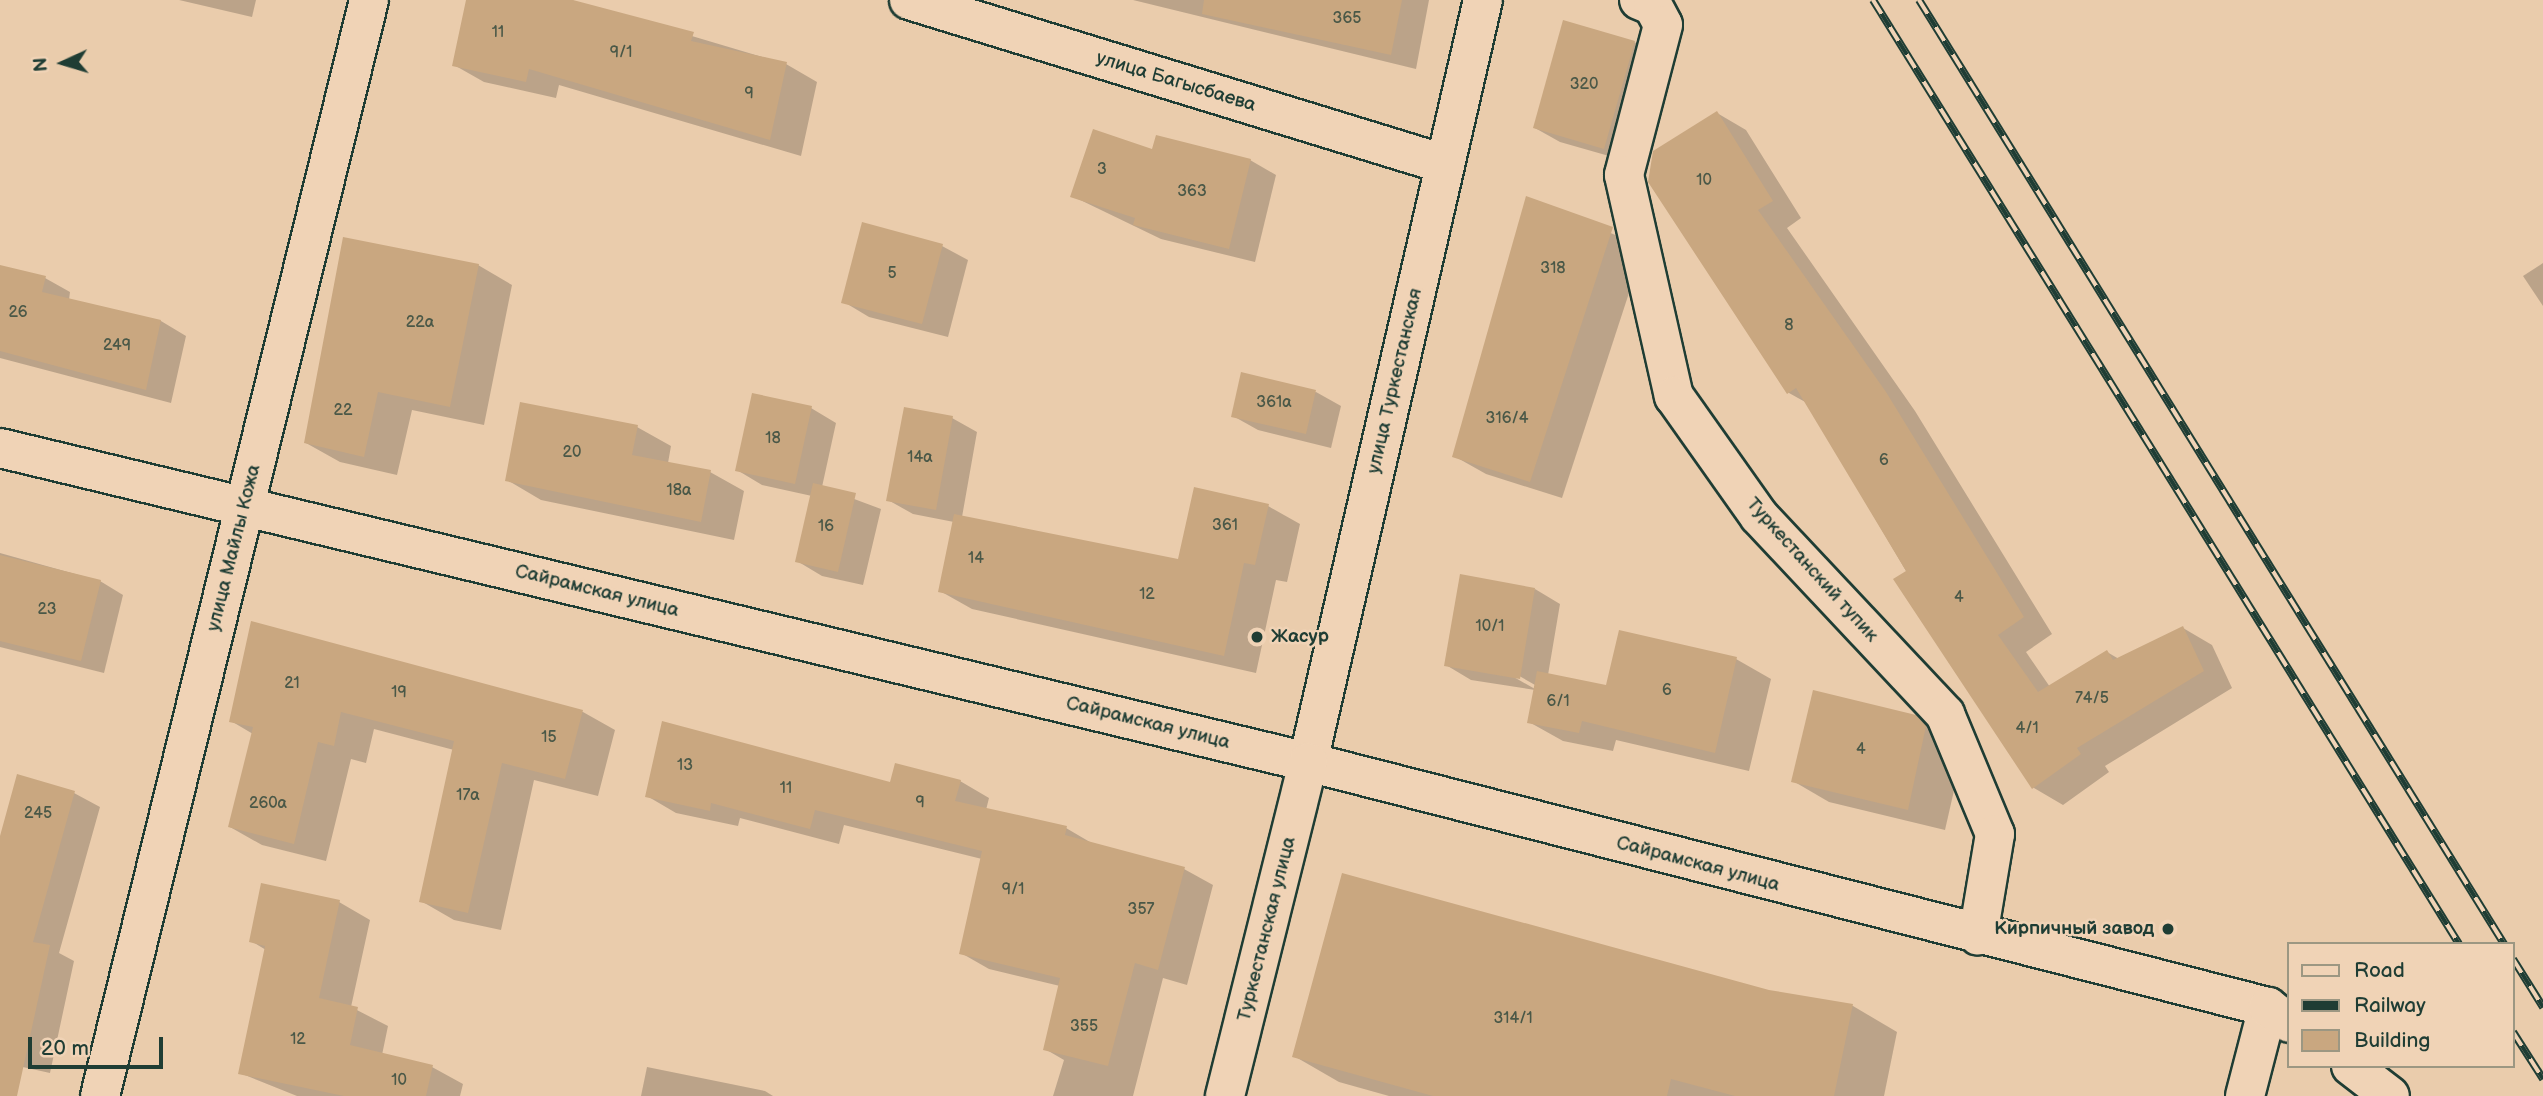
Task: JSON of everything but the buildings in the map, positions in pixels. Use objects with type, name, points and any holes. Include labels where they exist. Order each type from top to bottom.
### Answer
[{"type":"street","name":"улица Майлы Кожа","points":[[100,1096],[369,0]]},
{"type":"street","name":"улица Багысбаева","points":[[909,0],[1444,164]]},
{"type":"street","name":"улица Туркестанская","points":[[1308,762],[1483,0]]},
{"type":"street","name":"Туркестанский тупик","points":[[1639,0],[1653,6],[1663,25],[1624,175],[1674,396],[1759,516],[1945,714],[1995,834],[1978,936]]},
{"type":"street","name":"Сайрамская улица","points":[[0,448],[1308,762],[2278,1015]]},
{"type":"street","name":"Туркестанская улица","points":[[1225,1096],[1308,762]]},
{"type":"street","points":[[2245,1096],[2278,1015]]},
{"type":"street","points":[[2354,1068],[2390,1096]]},
{"type":"railway","points":[[1873,0],[2458,942]]},
{"type":"railway","points":[[1919,0],[2503,942]]},
{"type":"railway","points":[[2515,962],[2543,1007]]},
{"type":"railway","points":[[2515,1035],[2543,1079]]},
{"type":"place","name":"Жасур","points":[[1257,637]]},
{"type":"place","name":"Кирпичный завод","points":[[2168,929]]}]
